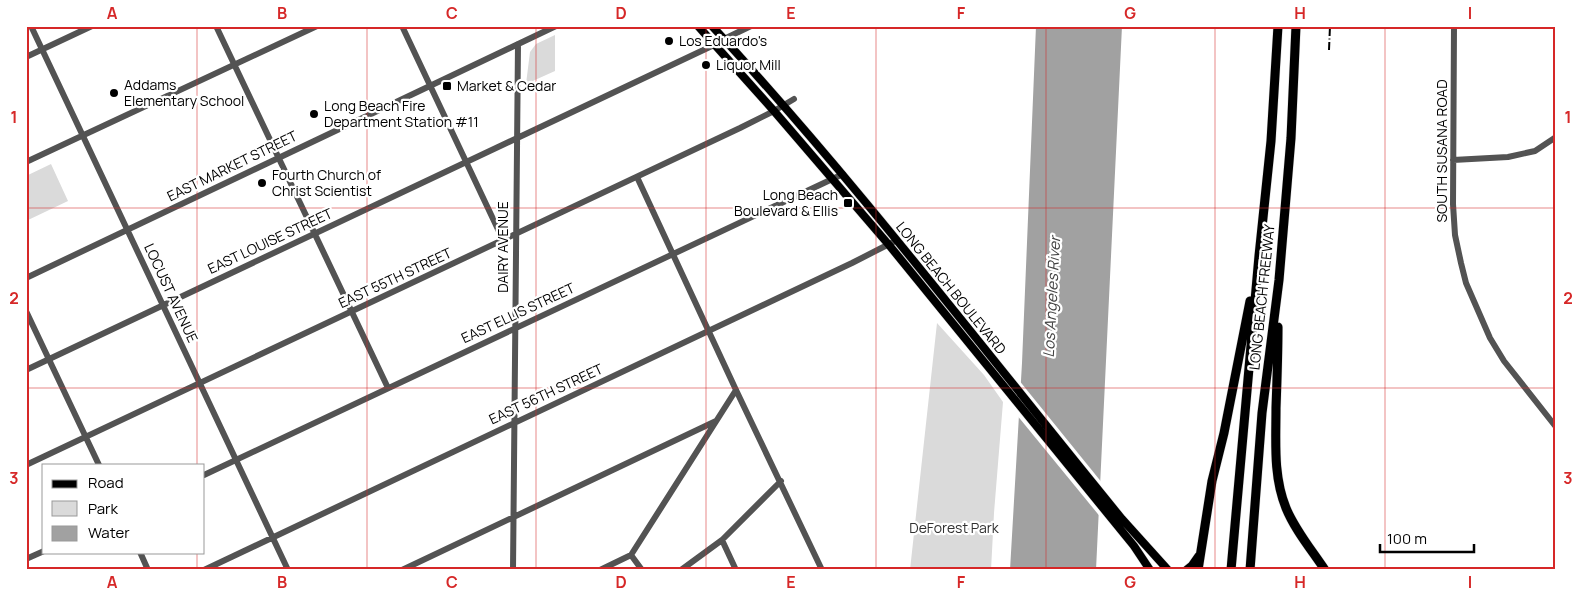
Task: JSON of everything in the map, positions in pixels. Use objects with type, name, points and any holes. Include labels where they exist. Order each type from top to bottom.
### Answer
[{"type":"highway","name":"LONG BEACH FREEWAY","points":[[1231,570],[1271,141],[1278,26]]},
{"type":"highway","name":"LONG BEACH FREEWAY","points":[[1250,570],[1262,413],[1279,280],[1291,138],[1296,26]]},
{"type":"highway","points":[[1198,570],[1212,481],[1224,434],[1259,256]]},
{"type":"highway","points":[[1279,280],[1276,468],[1285,506],[1324,570]]},
{"type":"highway","points":[[1187,570],[1202,552]]},
{"type":"main road","name":"LONG BEACH BOULEVARD","points":[[698,26],[774,111],[889,246],[1134,546],[1150,570]]},
{"type":"main road","name":"LONG BEACH BOULEVARD","points":[[712,26],[784,105],[843,174],[1122,519],[1168,570]]},
{"type":"street","name":"LOCUST AVENUE","points":[[31,26],[288,570]]},
{"type":"street","points":[[26,57],[92,26]]},
{"type":"street","points":[[216,26],[388,388]]},
{"type":"street","points":[[26,162],[317,26]]},
{"type":"street","points":[[402,26],[503,240]]},
{"type":"street","name":"EAST MARKET STREET","points":[[26,278],[556,26]]},
{"type":"street","points":[[724,39],[751,26]]},
{"type":"street","name":"SOUTH SUSANA ROAD","points":[[1454,26],[1452,204],[1458,252],[1469,290],[1493,343],[1504,361],[1556,427]]},
{"type":"street","name":"DAIRY AVENUE","points":[[513,570],[512,517],[518,44]]},
{"type":"street","name":"EAST LOUISE STREET","points":[[26,370],[714,45]]},
{"type":"street","name":"EAST 55TH STREET","points":[[26,465],[774,111],[794,99]]},
{"type":"street","points":[[1453,160],[1508,157],[1535,151],[1556,137]]},
{"type":"street","name":"EAST ELLIS STREET","points":[[205,475],[843,174]]},
{"type":"street","points":[[637,176],[822,570]]},
{"type":"street","name":"EAST 56TH STREET","points":[[204,570],[889,246],[897,240]]},
{"type":"street","points":[[26,311],[98,464]]},
{"type":"street","points":[[600,570],[631,555],[736,390]]},
{"type":"street","points":[[402,570],[716,422]]},
{"type":"street","points":[[681,570],[722,540],[781,481]]},
{"type":"street","points":[[722,540],[736,570]]},
{"type":"street","points":[[26,559],[42,552]]},
{"type":"street","points":[[141,554],[148,570]]},
{"type":"street","points":[[631,555],[642,570]]},
{"type":"green space","points":[[555,35],[555,71],[526,84],[530,52],[536,44]]},
{"type":"green space","points":[[51,164],[68,201],[26,221],[26,176]]},
{"type":"green space","name":"DeForest Park","points":[[937,323],[984,375],[1003,402],[991,570],[910,570]]},
{"type":"water","name":"Los Angeles River","points":[[1036,26],[1122,26],[1096,570],[1010,570],[1022,363]]},
{"type":"pier","points":[[1018,379],[1103,484],[1102,519],[1016,414]]},
{"type":"railway","points":[[1329,50],[1330,26]]},
{"type":"place","name":"Los Eduardo's","points":[[669,41]]},
{"type":"place","name":"Liquor Mill","points":[[706,65]]},
{"type":"place","name":"Market & Cedar","points":[[447,86]]},
{"type":"place","name":"Addams Elementary School","points":[[114,93]]},
{"type":"place","name":"Long Beach Fire Department Station #11","points":[[314,114]]},
{"type":"place","name":"Fourth Church of Christ Scientist","points":[[262,183]]},
{"type":"place","name":"Long Beach Boulevard & Ellis","points":[[848,203]]}]
